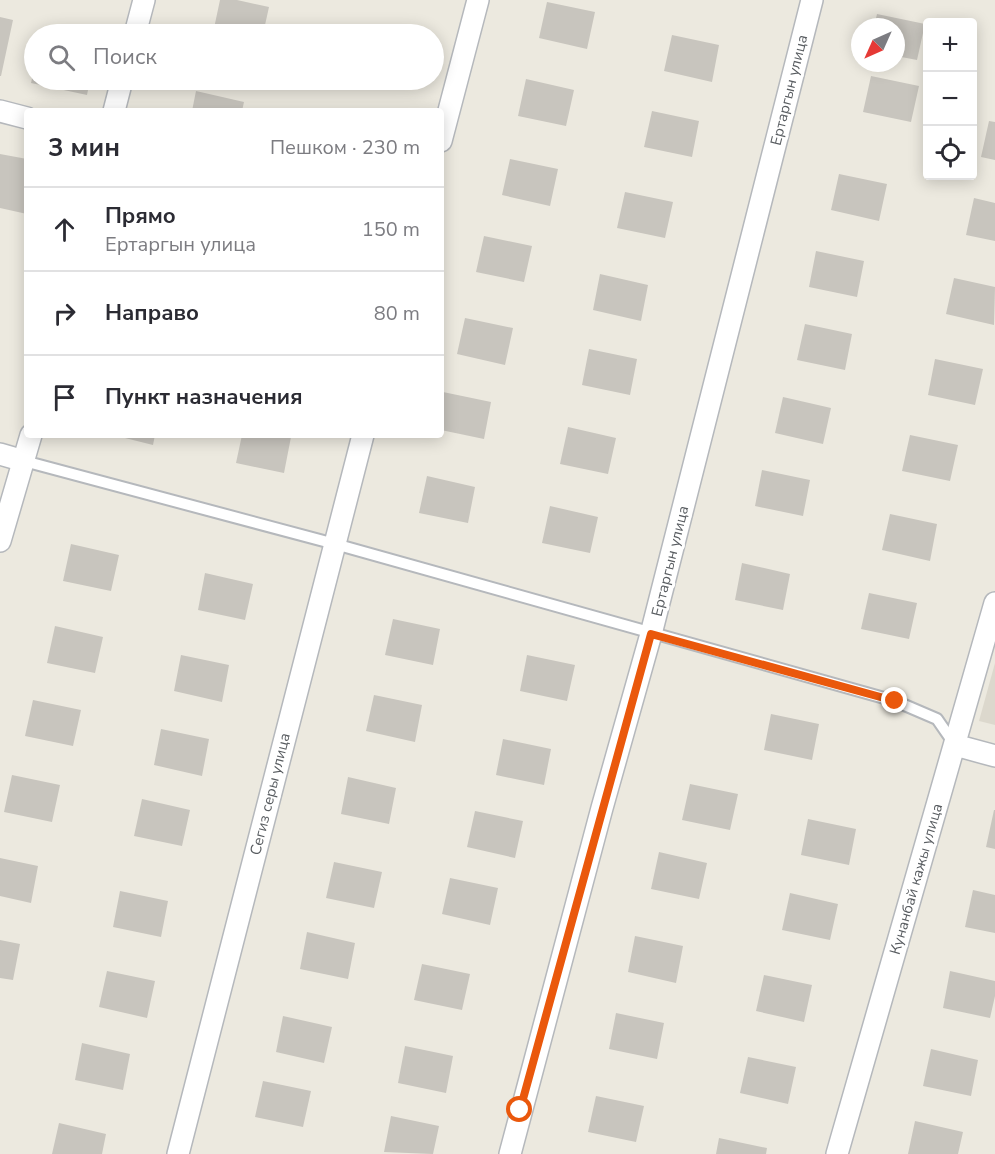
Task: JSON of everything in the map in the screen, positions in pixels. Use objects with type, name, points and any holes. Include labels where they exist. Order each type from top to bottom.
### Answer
[{"type":"street","points":[[138,24],[144,0]]},
{"type":"street","points":[[444,130],[478,0]]},
{"type":"street","name":"Ертаргын улица","points":[[510,1154],[651,634],[812,0]]},
{"type":"street","points":[[115,108],[119,90]]},
{"type":"street","points":[[0,111],[24,117]]},
{"type":"street","points":[[0,541],[30,438]]},
{"type":"street","name":"Сегиз серы улица","points":[[178,1154],[362,438]]},
{"type":"street","points":[[0,454],[24,461]]},
{"type":"street","name":"Кунанбай кажы улица","points":[[837,1154],[995,603]]},
{"type":"street","points":[[955,745],[995,756]]},
{"type":"lane","points":[[24,461],[334,544],[895,701],[937,719],[955,745]]},
{"type":"shaded area","points":[[995,663],[995,725],[979,721]]},
{"type":"building","points":[[220,0],[237,0],[269,7],[265,24],[215,24]]},
{"type":"building","points":[[547,2],[595,12],[587,49],[539,38]]},
{"type":"building","points":[[877,14],[896,18],[876,18]]},
{"type":"building","points":[[0,17],[13,20],[1,76],[0,76]]},
{"type":"building","points":[[905,20],[923,24],[917,60],[905,58]]},
{"type":"building","points":[[672,35],[719,45],[712,82],[664,71]]},
{"type":"building","points":[[871,76],[919,86],[911,122],[863,112]]},
{"type":"building","points":[[526,79],[574,90],[566,126],[518,116]]},
{"type":"building","points":[[64,90],[88,90],[87,95]]},
{"type":"building","points":[[196,91],[244,102],[243,108],[193,108]]},
{"type":"building","points":[[652,111],[699,121],[692,157],[644,147]]},
{"type":"building","points":[[989,121],[995,122],[995,160],[981,157]]},
{"type":"building","points":[[0,154],[24,158],[24,213],[0,208]]},
{"type":"building","points":[[510,159],[558,169],[550,206],[502,195]]},
{"type":"building","points":[[839,174],[887,184],[879,221],[831,210]]},
{"type":"building","points":[[625,192],[673,202],[665,238],[617,228]]},
{"type":"building","points":[[974,198],[995,203],[995,241],[966,235]]},
{"type":"building","points":[[484,236],[532,246],[524,282],[476,272]]},
{"type":"building","points":[[816,251],[864,261],[857,297],[809,287]]},
{"type":"building","points":[[600,274],[648,285],[641,321],[593,310]]},
{"type":"building","points":[[954,278],[995,287],[994,325],[946,314]]},
{"type":"building","points":[[465,318],[513,328],[505,365],[457,354]]},
{"type":"building","points":[[805,324],[852,334],[845,370],[797,360]]},
{"type":"building","points":[[589,349],[637,359],[630,395],[582,385]]},
{"type":"building","points":[[935,359],[983,369],[975,405],[928,395]]},
{"type":"building","points":[[444,392],[491,402],[484,439],[444,431]]},
{"type":"building","points":[[783,397],[831,408],[823,444],[775,433]]},
{"type":"building","points":[[568,427],[616,438],[608,474],[560,464]]},
{"type":"building","points":[[910,435],[958,445],[950,481],[902,471]]},
{"type":"building","points":[[125,438],[154,438],[153,445]]},
{"type":"building","points":[[241,438],[291,438],[284,473],[236,463]]},
{"type":"building","points":[[762,470],[810,480],[803,516],[755,506]]},
{"type":"building","points":[[427,476],[475,487],[468,523],[419,513]]},
{"type":"building","points":[[550,506],[598,517],[590,553],[542,543]]},
{"type":"building","points":[[890,514],[937,524],[930,561],[882,550]]},
{"type":"building","points":[[71,544],[119,555],[111,591],[63,581]]},
{"type":"building","points":[[742,563],[790,574],[783,610],[735,600]]},
{"type":"building","points":[[205,573],[253,584],[245,620],[198,610]]},
{"type":"building","points":[[869,593],[917,603],[909,639],[861,629]]},
{"type":"building","points":[[393,619],[440,629],[433,665],[385,655]]},
{"type":"building","points":[[55,626],[103,637],[95,673],[47,663]]},
{"type":"building","points":[[181,655],[229,665],[222,702],[174,691]]},
{"type":"building","points":[[527,655],[575,665],[567,701],[520,691]]},
{"type":"building","points":[[374,695],[422,705],[415,742],[366,731]]},
{"type":"building","points":[[33,700],[81,710],[73,746],[25,736]]},
{"type":"building","points":[[771,714],[819,724],[812,760],[764,750]]},
{"type":"building","points":[[161,729],[209,739],[202,776],[154,765]]},
{"type":"building","points":[[503,739],[551,749],[544,785],[496,775]]},
{"type":"building","points":[[12,775],[60,785],[52,822],[4,812]]},
{"type":"building","points":[[348,777],[396,788],[389,824],[341,814]]},
{"type":"building","points":[[690,784],[738,794],[730,830],[682,820]]},
{"type":"building","points":[[142,799],[190,810],[182,846],[134,836]]},
{"type":"building","points":[[995,810],[995,849],[986,847]]},
{"type":"building","points":[[475,811],[523,821],[515,858],[467,847]]},
{"type":"building","points":[[808,819],[856,829],[849,865],[801,855]]},
{"type":"building","points":[[659,852],[707,863],[699,899],[651,889]]},
{"type":"building","points":[[0,858],[38,866],[31,903],[0,896]]},
{"type":"building","points":[[334,862],[382,872],[374,908],[326,898]]},
{"type":"building","points":[[450,878],[498,888],[490,925],[442,914]]},
{"type":"building","points":[[973,890],[995,895],[995,933],[965,927]]},
{"type":"building","points":[[120,891],[168,901],[161,937],[113,927]]},
{"type":"building","points":[[790,893],[838,904],[830,940],[782,930]]},
{"type":"building","points":[[307,932],[355,943],[348,979],[300,969]]},
{"type":"building","points":[[635,936],[683,946],[676,983],[628,972]]},
{"type":"building","points":[[0,940],[20,944],[13,980],[0,978]]},
{"type":"building","points":[[422,964],[470,974],[462,1010],[414,1000]]},
{"type":"building","points":[[107,971],[155,981],[147,1018],[99,1007]]},
{"type":"building","points":[[950,971],[995,981],[995,996],[990,1018],[943,1008]]},
{"type":"building","points":[[764,975],[812,985],[804,1022],[756,1011]]},
{"type":"building","points":[[616,1013],[664,1023],[657,1059],[609,1049]]},
{"type":"building","points":[[283,1016],[332,1027],[324,1063],[276,1052]]},
{"type":"building","points":[[82,1043],[130,1054],[123,1090],[75,1080]]},
{"type":"building","points":[[405,1046],[453,1056],[446,1093],[398,1083]]},
{"type":"building","points":[[931,1049],[978,1060],[971,1096],[923,1086]]},
{"type":"building","points":[[748,1057],[796,1067],[788,1104],[740,1093]]},
{"type":"building","points":[[263,1081],[311,1091],[303,1127],[255,1117]]},
{"type":"building","points":[[596,1096],[644,1106],[636,1142],[588,1132]]},
{"type":"building","points":[[391,1116],[439,1126],[433,1154],[384,1152]]},
{"type":"building","points":[[915,1121],[963,1132],[958,1154],[908,1154]]},
{"type":"building","points":[[59,1123],[106,1134],[102,1154],[52,1154]]},
{"type":"building","points":[[719,1138],[767,1148],[766,1154],[716,1154]]},
{"type":"route","points":[[520,1110],[651,634],[895,701]]}]
